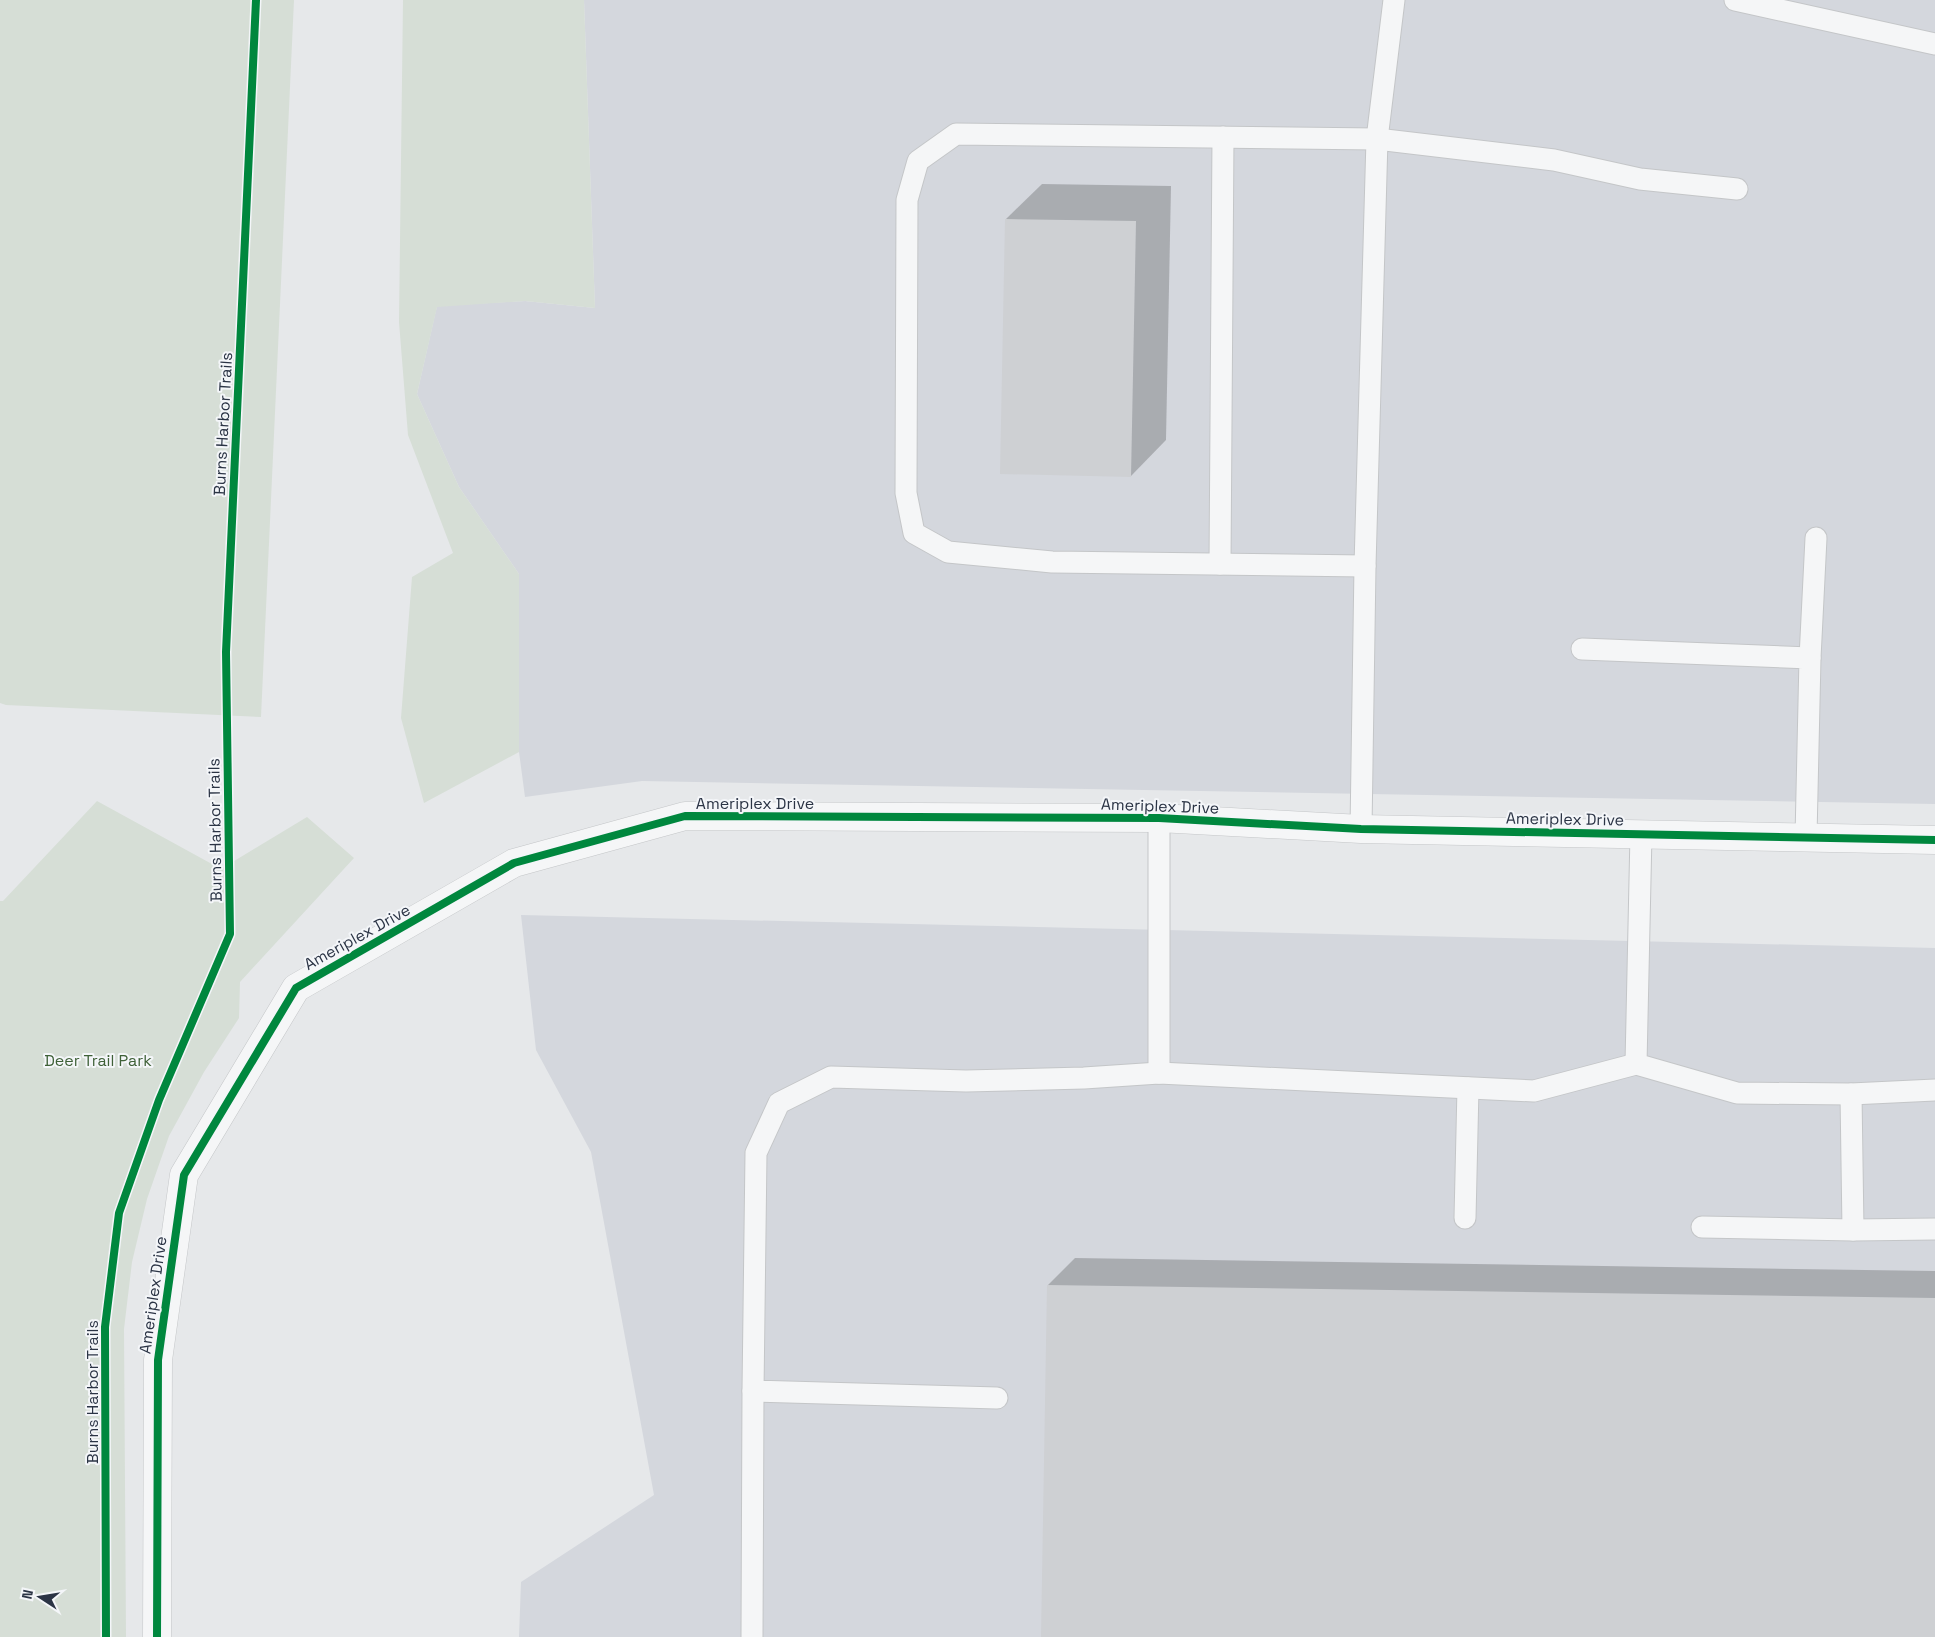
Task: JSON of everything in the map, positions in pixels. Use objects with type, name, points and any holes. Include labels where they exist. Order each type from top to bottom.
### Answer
[{"type":"street","name":"Ameriplex Drive","points":[[157,1637],[158,1360],[184,1176],[296,988],[514,863],[685,816],[1159,818],[1361,829],[1935,840]]},
{"type":"lane","points":[[1361,829],[1377,139],[1394,0]]},
{"type":"lane","points":[[1735,0],[1935,44]]},
{"type":"lane","points":[[1366,566],[1052,562],[948,552],[914,533],[906,493],[907,200],[918,161],[956,134],[1377,139],[1554,160],[1640,179],[1737,190]]},
{"type":"lane","points":[[1220,564],[1222,137]]},
{"type":"lane","points":[[1806,837],[1810,658],[1816,538]]},
{"type":"lane","points":[[1582,649],[1810,658]]},
{"type":"lane","points":[[1159,818],[1159,1073]]},
{"type":"lane","points":[[1636,1064],[1641,834]]},
{"type":"lane","points":[[752,1637],[756,1153],[779,1103],[831,1077],[976,1080],[1084,1078],[1159,1073],[1534,1091],[1636,1064],[1737,1093],[1851,1094],[1935,1090]]},
{"type":"lane","points":[[1465,1218],[1468,1088]]},
{"type":"lane","points":[[1851,1094],[1853,1230]]},
{"type":"lane","points":[[1702,1226],[1853,1230],[1935,1229]]},
{"type":"lane","points":[[753,1391],[997,1398]]},
{"type":"shaded area","points":[[584,0],[1935,0],[1935,804],[642,781],[525,797],[519,752],[519,574],[459,487],[417,394],[437,306],[525,301],[595,308]]},
{"type":"shaded area","points":[[521,915],[1935,948],[1935,1637],[519,1637],[521,1582],[654,1495],[591,1152],[536,1050]]},
{"type":"green space","points":[[0,0],[294,0],[261,717],[6,705],[0,703]]},
{"type":"green space","points":[[403,0],[584,0],[595,308],[525,301],[437,307],[417,394],[459,487],[519,574],[519,752],[424,803],[401,718],[412,577],[453,553],[408,435],[399,322]]},
{"type":"green space","name":"Deer Trail Park","points":[[97,801],[221,869],[307,817],[354,858],[240,982],[239,1018],[204,1072],[169,1136],[147,1199],[132,1262],[124,1329],[126,1637],[0,1637],[0,901],[3,901]]},
{"type":"building","points":[[1005,219],[1136,221],[1131,477],[1000,474]]},
{"type":"building","points":[[1047,1285],[1935,1298],[1935,1637],[1041,1637]]},
{"type":"cycle path","name":"Burns Harbor Trails","points":[[106,1637],[105,1327],[119,1213],[159,1100],[230,934],[226,652],[256,0]]},
{"type":"cycle path","points":[[157,1637],[158,1360],[184,1175],[296,988],[514,863],[685,816],[1159,818],[1361,829],[1935,840]]}]
